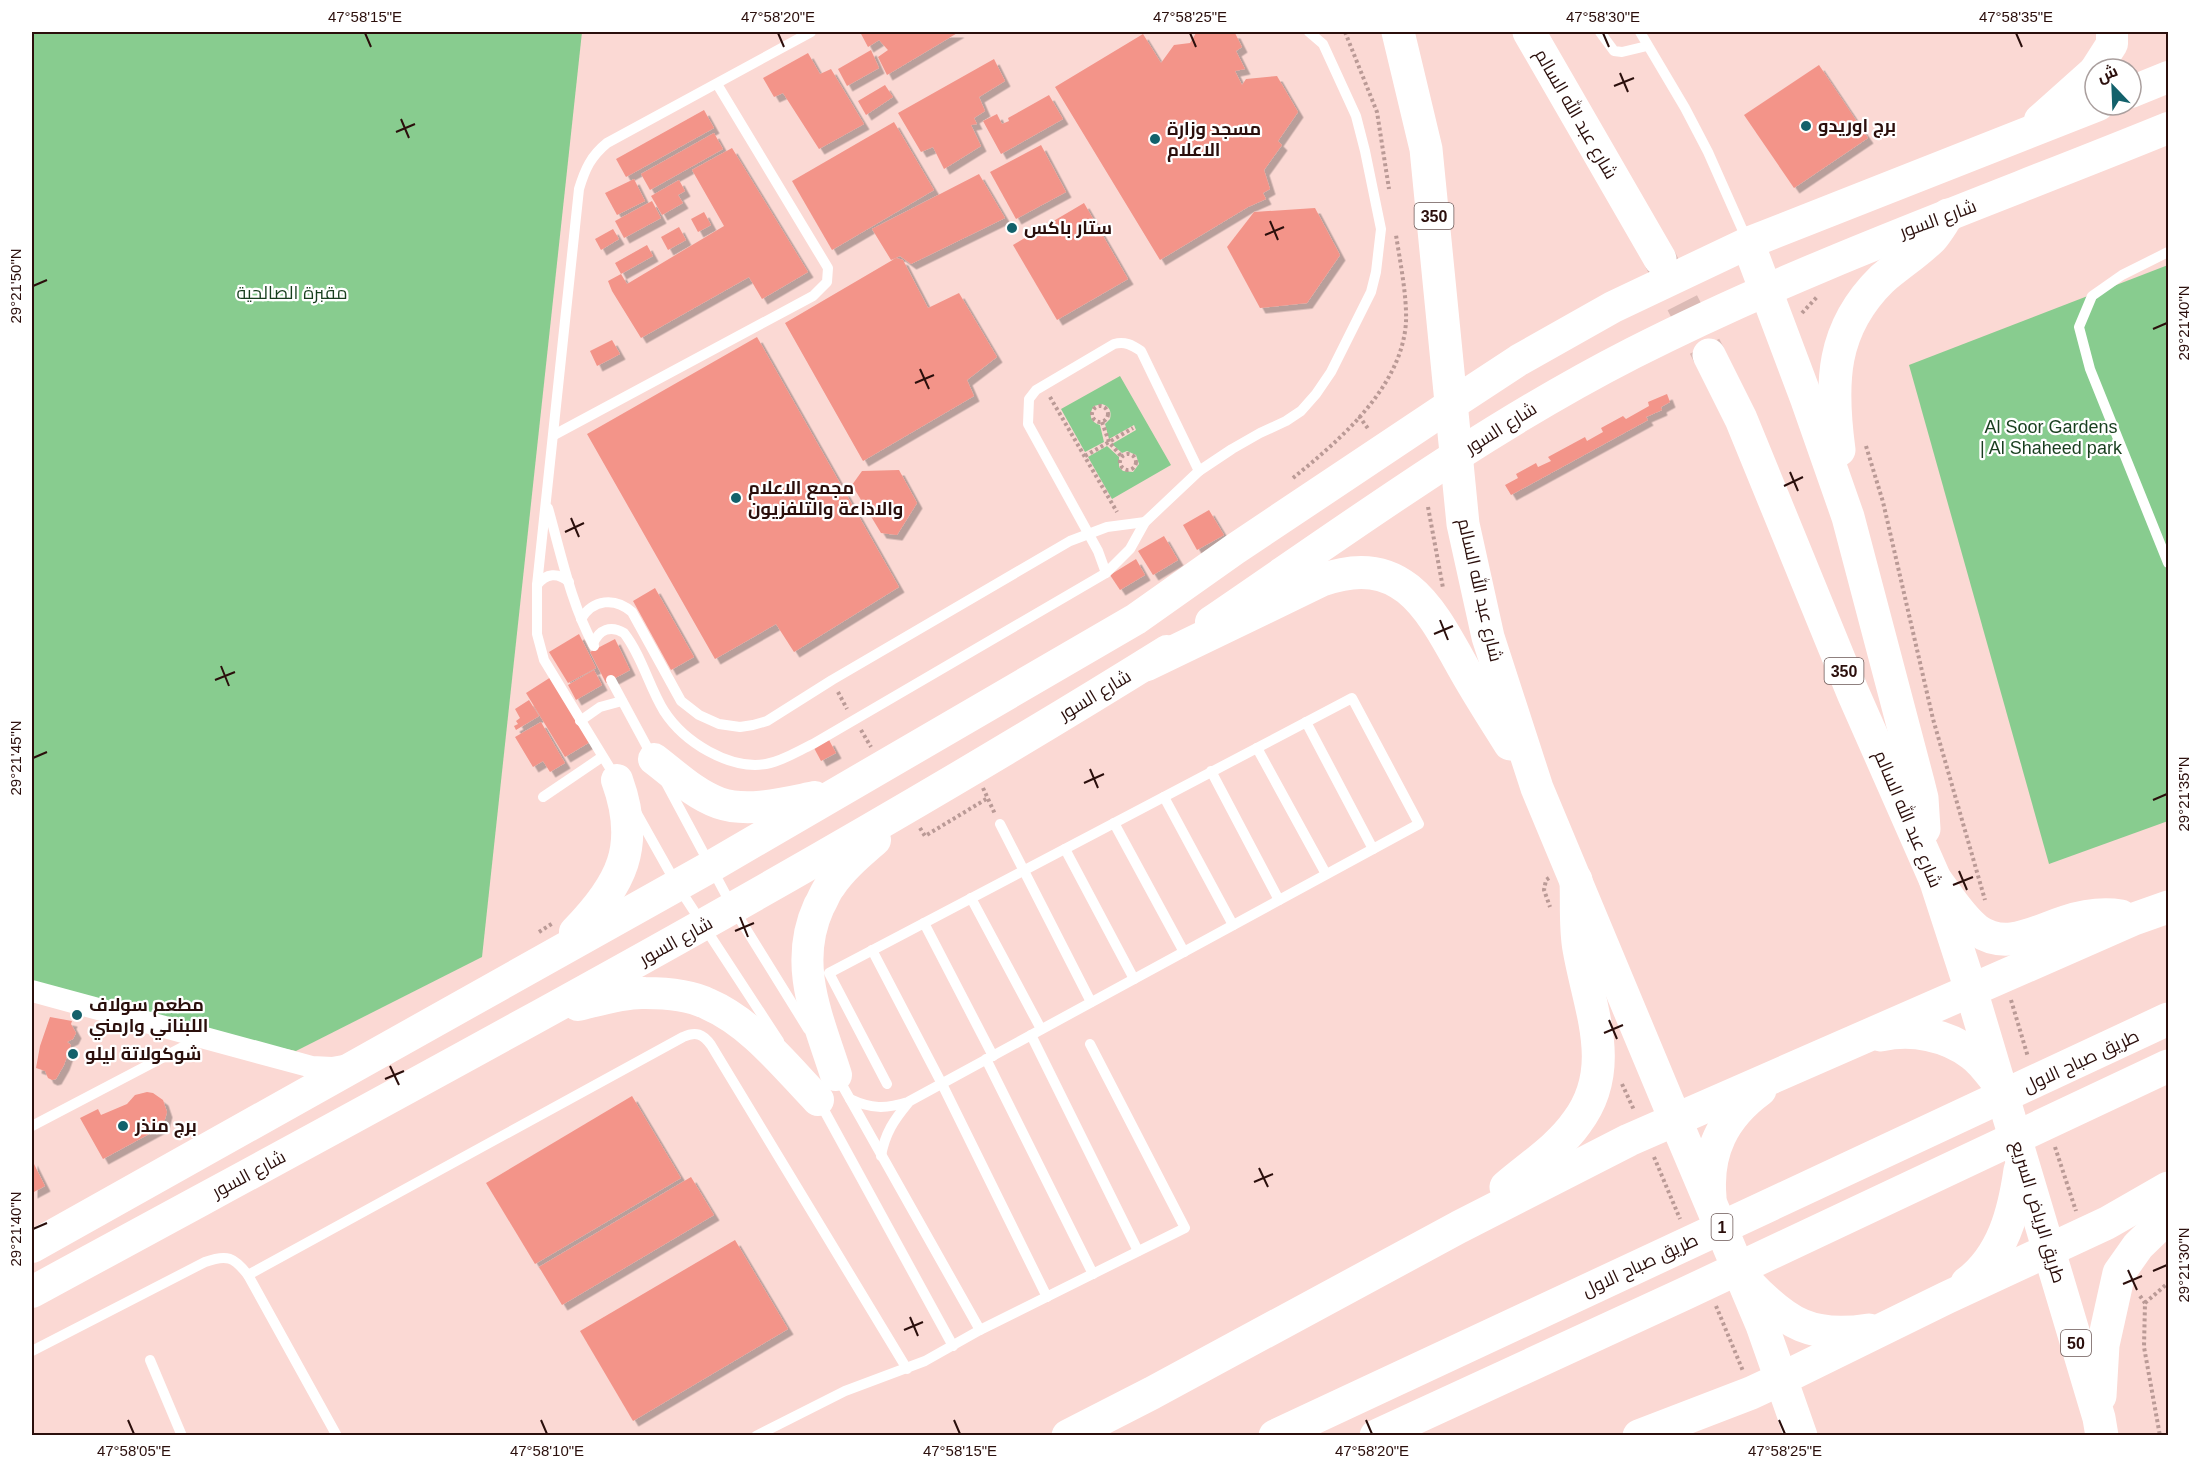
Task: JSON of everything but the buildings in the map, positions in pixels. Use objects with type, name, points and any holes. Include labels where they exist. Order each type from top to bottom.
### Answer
[{"type":"main road","name":"شارع عبد الله السالم","points":[[1398,32],[1426,149],[1463,524],[1488,637],[1537,788],[1675,1119]]},
{"type":"main road","name":"شارع عبد الله السالم","points":[[1529,32],[1660,259]]},
{"type":"main road","points":[[2104,57],[2112,44],[2112,32]]},
{"type":"main road","points":[[2143,87],[2169,77]]},
{"type":"main road","points":[[2024,135],[2083,82]]},
{"type":"main road","points":[[32,1247],[710,867],[1136,619],[1235,549],[1452,404],[1520,360],[1613,307],[1748,243],[2083,111]]},
{"type":"main road","name":"شارع السور","points":[[32,1292],[704,926],[917,801],[1184,641],[1457,456],[1540,403],[1633,353],[1766,289],[2167,129]]},
{"type":"main road","points":[[1848,517],[1833,391],[1841,341],[1849,321],[1863,301],[1883,279],[1932,237],[1948,215]]},
{"type":"main road","points":[[1748,243],[1819,432],[1848,517],[1922,798],[1924,815],[1922,849]]},
{"type":"main road","name":"شارع عبد الله السالم","points":[[1709,355],[1741,419],[1853,693],[1935,879],[1971,990]]},
{"type":"main road","points":[[1146,665],[1322,580],[1353,573],[1382,577],[1410,590],[1432,614],[1537,788]]},
{"type":"main road","points":[[654,759],[692,789],[718,803],[734,806],[761,806],[836,793]]},
{"type":"main road","points":[[547,958],[594,913],[609,895],[626,855],[628,828],[624,800],[610,769]]},
{"type":"main road","points":[[843,1087],[809,993],[806,967],[808,943],[814,918],[829,886],[857,856],[917,801]]},
{"type":"main road","points":[[1935,879],[1971,925],[1995,938],[2019,939],[2082,917],[2099,915],[2134,919]]},
{"type":"main road","points":[[1459,1227],[1552,1148],[1577,1123],[1594,1094],[1599,1065],[1598,1041],[1579,948],[1576,880]]},
{"type":"main road","points":[[1068,1436],[1152,1394],[1459,1227],[1582,1163],[1675,1119],[2004,975],[2134,919],[2169,907]]},
{"type":"main road","name":"طريق الرياض السريع","points":[[1971,990],[1980,1048],[2000,1086],[2022,1162],[2024,1212],[2050,1250],[2100,1427]]},
{"type":"main road","points":[[551,1010],[644,992],[684,996],[706,1003],[726,1013],[749,1032],[775,1055],[818,1100]]},
{"type":"main road","name":"طريق صباح الاول","points":[[1275,1436],[2169,1019]]},
{"type":"main road","points":[[1842,1046],[1888,1033],[1911,1032],[1933,1035],[1953,1043],[1980,1048]]},
{"type":"main road","points":[[1376,1436],[2169,1066]]},
{"type":"main road","points":[[1786,1071],[1748,1099],[1731,1117],[1703,1164],[1710,1204],[1740,1274],[1768,1317],[1781,1379],[1802,1436]]},
{"type":"main road","name":"350","points":[[1675,1119],[1703,1164]]},
{"type":"main road","points":[[1639,1436],[1751,1393],[1781,1379],[1946,1298],[2107,1223],[2169,1188]]},
{"type":"main road","points":[[1946,1298],[1972,1278],[1989,1260],[2024,1212]]},
{"type":"main road","points":[[2100,1427],[2103,1345],[2120,1273],[2138,1246],[2169,1217]]},
{"type":"main road","points":[[1768,1317],[1818,1331],[1842,1334],[1888,1326]]},
{"type":"main road","points":[[1084,1436],[1152,1394]]},
{"type":"street","points":[[32,991],[312,1067],[332,1068],[362,1062]]},
{"type":"lane","points":[[811,32],[607,143],[587,164],[579,189],[537,585],[537,634],[544,660],[648,831],[676,885],[818,1100],[953,1346]]},
{"type":"lane","points":[[547,501],[568,582],[581,619],[594,646],[600,632],[606,629],[613,628],[624,633],[664,711],[682,733],[704,748],[744,764],[778,761],[813,744],[1106,573],[1130,549],[1145,522],[1199,471],[1260,433],[1286,422],[1301,411],[1331,372],[1366,302],[1376,272],[1381,229],[1365,151],[1356,116],[1323,44],[1309,32]]},
{"type":"lane","points":[[1600,32],[1614,51],[1622,52],[1647,46]]},
{"type":"lane","points":[[1640,32],[1694,125],[1729,197],[1748,243]]},
{"type":"lane","points":[[554,435],[813,296],[827,282],[828,268],[717,84]]},
{"type":"lane","points":[[2169,252],[2122,274],[2092,296],[2079,327],[2090,369],[2169,563]]},
{"type":"lane","points":[[1106,573],[1098,551],[1028,424],[1029,399],[1036,390],[1114,344],[1120,342],[1132,345],[1141,351],[1199,471]]},
{"type":"lane","points":[[581,619],[590,608],[604,602],[619,603],[626,607],[632,612],[681,701],[699,715],[719,723],[753,725],[767,721],[1070,541],[1087,533],[1124,523],[1145,522]]},
{"type":"lane","points":[[537,585],[546,576],[552,575],[558,575],[568,582]]},
{"type":"lane","points":[[611,680],[733,908],[843,1087],[980,1330]]},
{"type":"lane","points":[[843,1087],[877,1108],[893,1107],[908,1102],[1419,824],[1352,698],[829,973],[887,1084]]},
{"type":"lane","points":[[580,721],[600,707],[622,701]]},
{"type":"lane","points":[[1306,722],[1373,849]]},
{"type":"lane","points":[[1257,748],[1326,874]]},
{"type":"lane","points":[[543,797],[610,769]]},
{"type":"lane","points":[[1211,771],[1279,900]]},
{"type":"lane","points":[[1164,797],[1233,925]]},
{"type":"lane","points":[[1114,823],[1184,952]]},
{"type":"lane","points":[[1000,824],[1022,871],[1091,1002]]},
{"type":"lane","points":[[1065,849],[1134,979]]},
{"type":"lane","points":[[971,898],[1138,1251]]},
{"type":"lane","points":[[924,923],[1093,1274]]},
{"type":"lane","points":[[872,950],[942,1084],[1047,1297]]},
{"type":"lane","points":[[248,1275],[673,1043],[696,1033],[702,1035],[711,1045],[908,1369]]},
{"type":"lane","points":[[32,1126],[201,1037]]},
{"type":"lane","points":[[756,1436],[845,1391],[908,1369],[980,1330],[1185,1228],[1090,1044]]},
{"type":"lane","points":[[881,1156],[884,1139],[890,1126],[908,1102]]},
{"type":"lane","points":[[32,1351],[205,1262],[227,1257],[239,1263],[248,1275],[337,1436]]},
{"type":"lane","points":[[150,1360],[182,1436]]},
{"type":"path","points":[[1805,322],[1801,312],[1817,297],[1806,272]]},
{"type":"path","points":[[1044,385],[1124,523]]},
{"type":"path","points":[[1098,406],[1102,406],[1108,412],[1108,417],[1102,422],[1094,420],[1092,416],[1094,408],[1098,406]]},
{"type":"path","points":[[1359,416],[1371,433]]},
{"type":"path","points":[[1102,422],[1109,442],[1121,456],[1122,468],[1130,470],[1134,468],[1136,464],[1134,456],[1129,454],[1121,456]]},
{"type":"path","points":[[1085,456],[1133,428]]},
{"type":"path","points":[[1863,437],[1883,502],[1933,719],[1995,938]]},
{"type":"path","points":[[1428,507],[1443,589]]},
{"type":"path","points":[[835,687],[847,709]]},
{"type":"path","points":[[868,754],[876,750]]},
{"type":"path","points":[[926,836],[988,798]]},
{"type":"path","points":[[2004,975],[2020,1029]]},
{"type":"path","points":[[2160,1436],[2144,1347],[2145,1303],[2169,1283]]},
{"type":"green space","name":"مقبرة الصالحية","points":[[32,32],[582,32],[482,957],[296,1051],[197,1031],[32,985]]},
{"type":"green space","name":"Al Soor Gardens | Al Shaheed park","points":[[2168,265],[2168,821],[2049,864],[1909,365]]},
{"type":"green space","points":[[1120,376],[1171,465],[1112,499],[1088,457],[1107,446],[1119,457],[1119,467],[1123,471],[1133,472],[1139,464],[1136,455],[1127,451],[1122,453],[1112,444],[1136,430],[1134,425],[1109,439],[1105,424],[1110,419],[1109,409],[1102,404],[1094,406],[1091,417],[1100,425],[1104,442],[1085,452],[1061,409]]},
{"type":"tunnel","points":[[1660,259],[1709,355]]},
{"type":"place","name":"برج اوريدو","points":[[1806,126]]},
{"type":"place","name":"مسجد وزارة الاعلام","points":[[1155,139]]},
{"type":"place","name":"ستار باكس","points":[[1012,228]]},
{"type":"place","name":"مجمع الاعلام والاذاعة والتلفزيون","points":[[736,498]]},
{"type":"place","name":"مطعم سولاف اللبناني وارمني","points":[[77,1015]]},
{"type":"place","name":"شوكولاتة ليلو","points":[[73,1054]]},
{"type":"place","name":"برج منذر","points":[[123,1126]]}]
